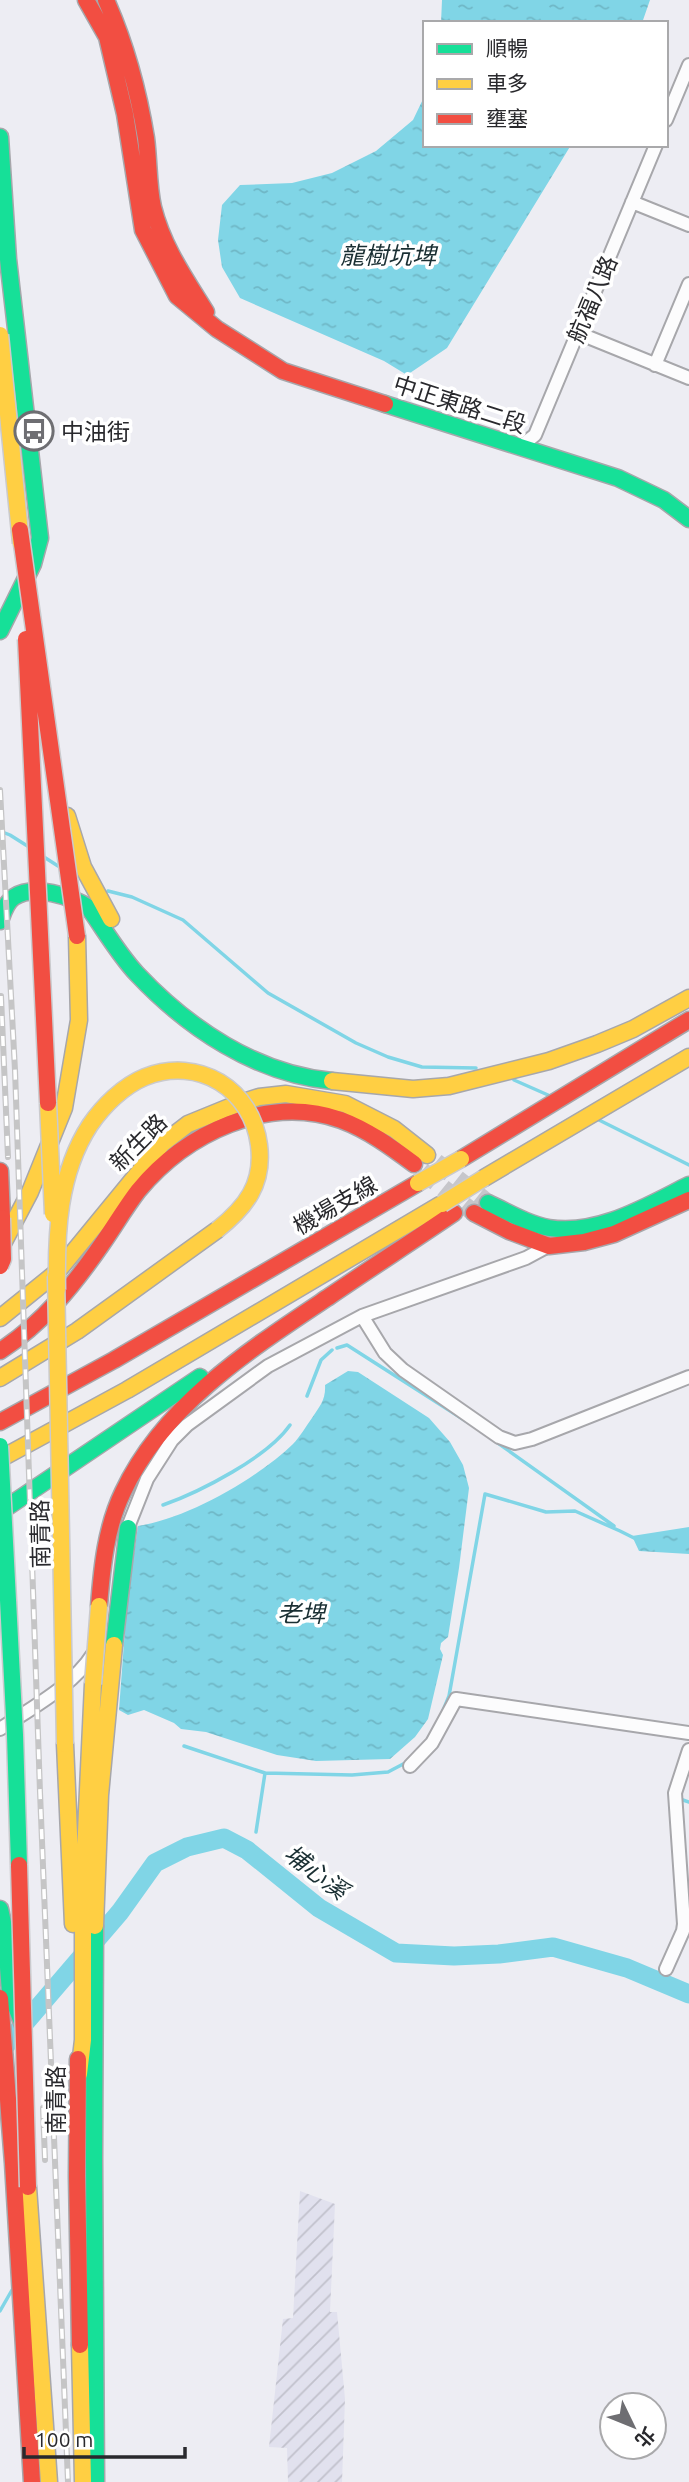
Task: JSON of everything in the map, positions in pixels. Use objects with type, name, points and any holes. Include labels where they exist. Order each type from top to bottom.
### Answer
[{"type":"main road","name":"中正東路二段","points":[[86,0],[107,37],[125,114],[143,230],[177,296],[217,329],[283,371],[618,478],[650,491],[672,504],[689,519]]},
{"type":"main road","name":"中正東路二段","points":[[106,0],[123,38],[136,91],[146,141],[153,206],[164,239],[186,282],[217,329]]},
{"type":"main road","points":[[0,136],[8,259],[40,538],[33,564],[0,631]]},
{"type":"main road","name":"南青路","points":[[0,335],[20,530],[57,1290],[65,1744],[79,2074],[77,2176],[83,2482]]},
{"type":"main road","points":[[0,1249],[30,1192],[64,1108],[79,1020],[77,936],[20,530]]},
{"type":"main road","points":[[53,766],[83,867],[99,900],[135,953],[155,976],[228,1035],[316,1080]]},
{"type":"main road","points":[[0,921],[10,901],[23,894],[56,893],[83,903],[136,974],[194,1025],[262,1064],[288,1074],[316,1080],[413,1089],[449,1086],[549,1061],[633,1029],[689,998]]},
{"type":"main road","name":"機場支線","points":[[0,1422],[114,1360],[461,1159],[689,1020]]},
{"type":"main road","points":[[0,1459],[448,1208],[689,1058]]},
{"type":"main road","points":[[0,1378],[77,1331],[217,1230],[245,1206],[257,1188],[262,1165],[257,1129],[240,1097],[199,1074],[161,1073],[145,1077],[123,1091],[103,1110],[90,1125],[73,1157],[62,1198],[57,1231],[57,1290]]},
{"type":"main road","name":"新生路","points":[[0,1318],[57,1272],[162,1144],[188,1124],[237,1104],[259,1097],[286,1094],[345,1104],[394,1129],[421,1160],[333,1117],[292,1110],[253,1116],[217,1127],[184,1148],[141,1188],[73,1287],[33,1328],[0,1351]]},
{"type":"main road","points":[[0,1171],[3,1259],[0,1266]]},
{"type":"main road","points":[[488,1203],[531,1223],[551,1229],[573,1230],[609,1221],[687,1191]]},
{"type":"main road","points":[[474,1213],[509,1231],[549,1246],[584,1242],[614,1234],[687,1191]]},
{"type":"main road","points":[[79,2074],[83,2040],[85,1830],[99,1606],[103,1562],[114,1513],[123,1490],[141,1460],[200,1392],[260,1342],[448,1208]]},
{"type":"main road","points":[[0,1512],[210,1370],[260,1342]]},
{"type":"main road","name":"南青路","points":[[0,1446],[2,1569],[15,1735],[28,2187],[49,2482]]},
{"type":"main road","points":[[96,2482],[95,1971],[98,1830],[128,1528]]},
{"type":"main road","points":[[91,1657],[113,1662]]},
{"type":"main road","points":[[0,1909],[5,1932],[10,1991],[23,2025]]},
{"type":"main road","points":[[0,1998],[32,2482]]},
{"type":"street","points":[[668,117],[685,87],[689,65]]},
{"type":"street","name":"航福八路","points":[[520,447],[535,435],[655,147]]},
{"type":"street","points":[[632,202],[689,225]]},
{"type":"street","points":[[655,365],[689,284]]},
{"type":"street","points":[[578,333],[689,379]]},
{"type":"street","points":[[0,415],[24,406]]},
{"type":"street","points":[[0,1729],[53,1692],[91,1657],[100,1636],[117,1551],[147,1479],[173,1440],[187,1425],[268,1366],[362,1316],[526,1258],[573,1230]]},
{"type":"street","points":[[362,1316],[385,1353],[403,1370],[499,1437],[514,1443],[532,1439],[689,1377]]},
{"type":"street","points":[[410,1766],[432,1743],[456,1699],[689,1733]]},
{"type":"street","points":[[666,1969],[684,1924],[675,1806],[676,1793],[689,1750]]},
{"type":"shaded area","points":[[300,2191],[335,2204],[330,2312],[337,2312],[345,2399],[342,2482],[288,2482],[287,2448],[269,2447],[283,2319],[293,2318]]},
{"type":"water","points":[[442,0],[650,0],[643,21],[441,21]]},
{"type":"water","name":"龍樹坑埤","points":[[423,99],[423,147],[570,147],[447,348],[407,375],[384,361],[240,298],[222,267],[218,240],[222,205],[240,185],[292,183],[332,173],[376,151],[413,120]]},
{"type":"water","name":"老埤","points":[[348,1371],[358,1372],[429,1418],[450,1442],[463,1465],[469,1488],[448,1637],[441,1643],[443,1655],[428,1719],[415,1737],[390,1759],[316,1761],[277,1755],[206,1732],[181,1729],[174,1723],[144,1710],[128,1715],[119,1710],[127,1602],[138,1526],[157,1522],[199,1506],[261,1470],[298,1438],[318,1410],[325,1394],[325,1385]]},
{"type":"water","points":[[689,1527],[689,1554],[639,1551],[632,1536]]},
{"type":"waterway","points":[[0,831],[29,847]]},
{"type":"waterway","points":[[44,857],[58,866]]},
{"type":"waterway","points":[[108,891],[132,897],[183,920],[268,993],[356,1043],[388,1057],[422,1067],[476,1068]]},
{"type":"waterway","points":[[514,1080],[548,1095]]},
{"type":"waterway","points":[[599,1120],[689,1165]]},
{"type":"waterway","points":[[337,1348],[347,1345],[469,1423]]},
{"type":"waterway","points":[[307,1396],[321,1360],[332,1350]]},
{"type":"waterway","points":[[163,1505],[195,1492],[250,1461],[280,1437],[290,1425]]},
{"type":"waterway","points":[[495,1441],[614,1526]]},
{"type":"waterway","points":[[442,1713],[449,1696],[485,1494],[546,1512],[575,1511],[620,1531]]},
{"type":"waterway","points":[[620,1531],[634,1538]]},
{"type":"waterway","points":[[184,1746],[265,1773]]},
{"type":"waterway","points":[[256,1832],[265,1773],[352,1775],[388,1772],[407,1762]]},
{"type":"waterway","points":[[680,1799],[689,1802]]},
{"type":"waterway","name":"埔心溪","points":[[0,2052],[120,1912],[155,1863],[187,1847],[224,1838],[247,1850],[319,1908],[396,1953],[454,1956],[553,1947],[627,1968],[689,1994]]},
{"type":"waterway","points":[[0,2311],[12,2290]]},
{"type":"tunnel","points":[[436,1162],[488,1203]]},
{"type":"tunnel","points":[[422,1171],[474,1213]]},
{"type":"railway","points":[[0,790],[15,1070],[68,2482]]},
{"type":"railway","points":[[1,996],[8,1157]]},
{"type":"railway","points":[[43,2108],[45,2160]]},
{"type":"traffic: fast","points":[[0,137],[8,259],[40,538],[33,564],[0,631]]},
{"type":"traffic: fast","points":[[385,404],[618,478],[664,500],[689,519]]},
{"type":"traffic: fast","points":[[0,921],[9,902],[22,893],[52,893],[81,904],[89,908],[137,974],[178,1013],[201,1030],[250,1058],[277,1069],[332,1081]]},
{"type":"traffic: fast","points":[[488,1203],[533,1224],[549,1228],[586,1228],[639,1210],[689,1185]]},
{"type":"traffic: fast","points":[[0,1512],[200,1377]]},
{"type":"traffic: fast","points":[[0,1446],[19,1865]]},
{"type":"traffic: fast","points":[[114,1645],[128,1528]]},
{"type":"traffic: fast","points":[[0,1909],[5,1932],[10,1991],[23,2025]]},
{"type":"traffic: fast","points":[[95,1926],[96,2482]]},
{"type":"traffic: slow","points":[[0,335],[21,543]]},
{"type":"traffic: slow","points":[[67,816],[83,867],[111,919]]},
{"type":"traffic: slow","points":[[0,1249],[30,1192],[64,1108],[79,1020],[77,936]]},
{"type":"traffic: slow","points":[[332,1081],[413,1089],[449,1086],[549,1061],[597,1044],[633,1029],[689,998]]},
{"type":"traffic: slow","points":[[484,1178],[689,1057]]},
{"type":"traffic: slow","points":[[57,1290],[61,1205],[65,1184],[79,1144],[90,1125],[114,1097],[145,1077],[185,1071],[203,1075],[220,1082],[234,1093],[246,1108],[259,1145],[259,1172],[251,1194],[217,1230]]},
{"type":"traffic: slow","points":[[0,1318],[57,1272],[162,1144],[188,1124],[237,1104],[259,1097],[286,1094],[345,1104],[394,1129],[427,1155]]},
{"type":"traffic: slow","points":[[48,1103],[53,1214]]},
{"type":"traffic: slow","points":[[418,1183],[461,1159]]},
{"type":"traffic: slow","points":[[442,1204],[484,1178]]},
{"type":"traffic: slow","points":[[0,1459],[127,1390],[440,1205]]},
{"type":"traffic: slow","points":[[0,1378],[77,1331],[217,1230]]},
{"type":"traffic: slow","points":[[56,1276],[65,1744]]},
{"type":"traffic: slow","points":[[93,1684],[99,1606]]},
{"type":"traffic: slow","points":[[95,1926],[100,1795],[114,1645]]},
{"type":"traffic: slow","points":[[79,2074],[83,2040],[83,1896],[93,1684]]},
{"type":"traffic: slow","points":[[65,1744],[73,1924]]},
{"type":"traffic: slow","points":[[28,2187],[49,2482]]},
{"type":"traffic: slow","points":[[80,2345],[83,2481]]},
{"type":"traffic: jam","points":[[86,0],[107,37],[125,114],[143,230],[177,296],[217,329],[283,371],[385,404]]},
{"type":"traffic: jam","points":[[106,0],[125,51],[139,102],[146,138],[151,199],[157,222],[175,262],[206,312]]},
{"type":"traffic: jam","points":[[20,530],[77,936]]},
{"type":"traffic: jam","points":[[26,639],[48,1103]]},
{"type":"traffic: jam","points":[[461,1159],[689,1020]]},
{"type":"traffic: jam","points":[[0,1351],[44,1316],[68,1289],[138,1191],[157,1170],[204,1136],[230,1124],[285,1112],[313,1113],[341,1120],[361,1129],[414,1164]]},
{"type":"traffic: jam","points":[[0,1171],[2,1218]]},
{"type":"traffic: jam","points":[[0,1422],[114,1360],[418,1183]]},
{"type":"traffic: jam","points":[[474,1213],[509,1231],[549,1246],[584,1242],[614,1234],[689,1200]]},
{"type":"traffic: jam","points":[[99,1606],[106,1548],[117,1505],[140,1460],[186,1405],[213,1380],[271,1336],[454,1213]]},
{"type":"traffic: jam","points":[[0,1266],[3,1259],[2,1218]]},
{"type":"traffic: jam","points":[[19,1865],[28,2187]]},
{"type":"traffic: jam","points":[[0,1998],[32,2482]]},
{"type":"traffic: jam","points":[[78,2059],[80,2345]]},
{"type":"place","name":"中油街","points":[[34,431]]}]
